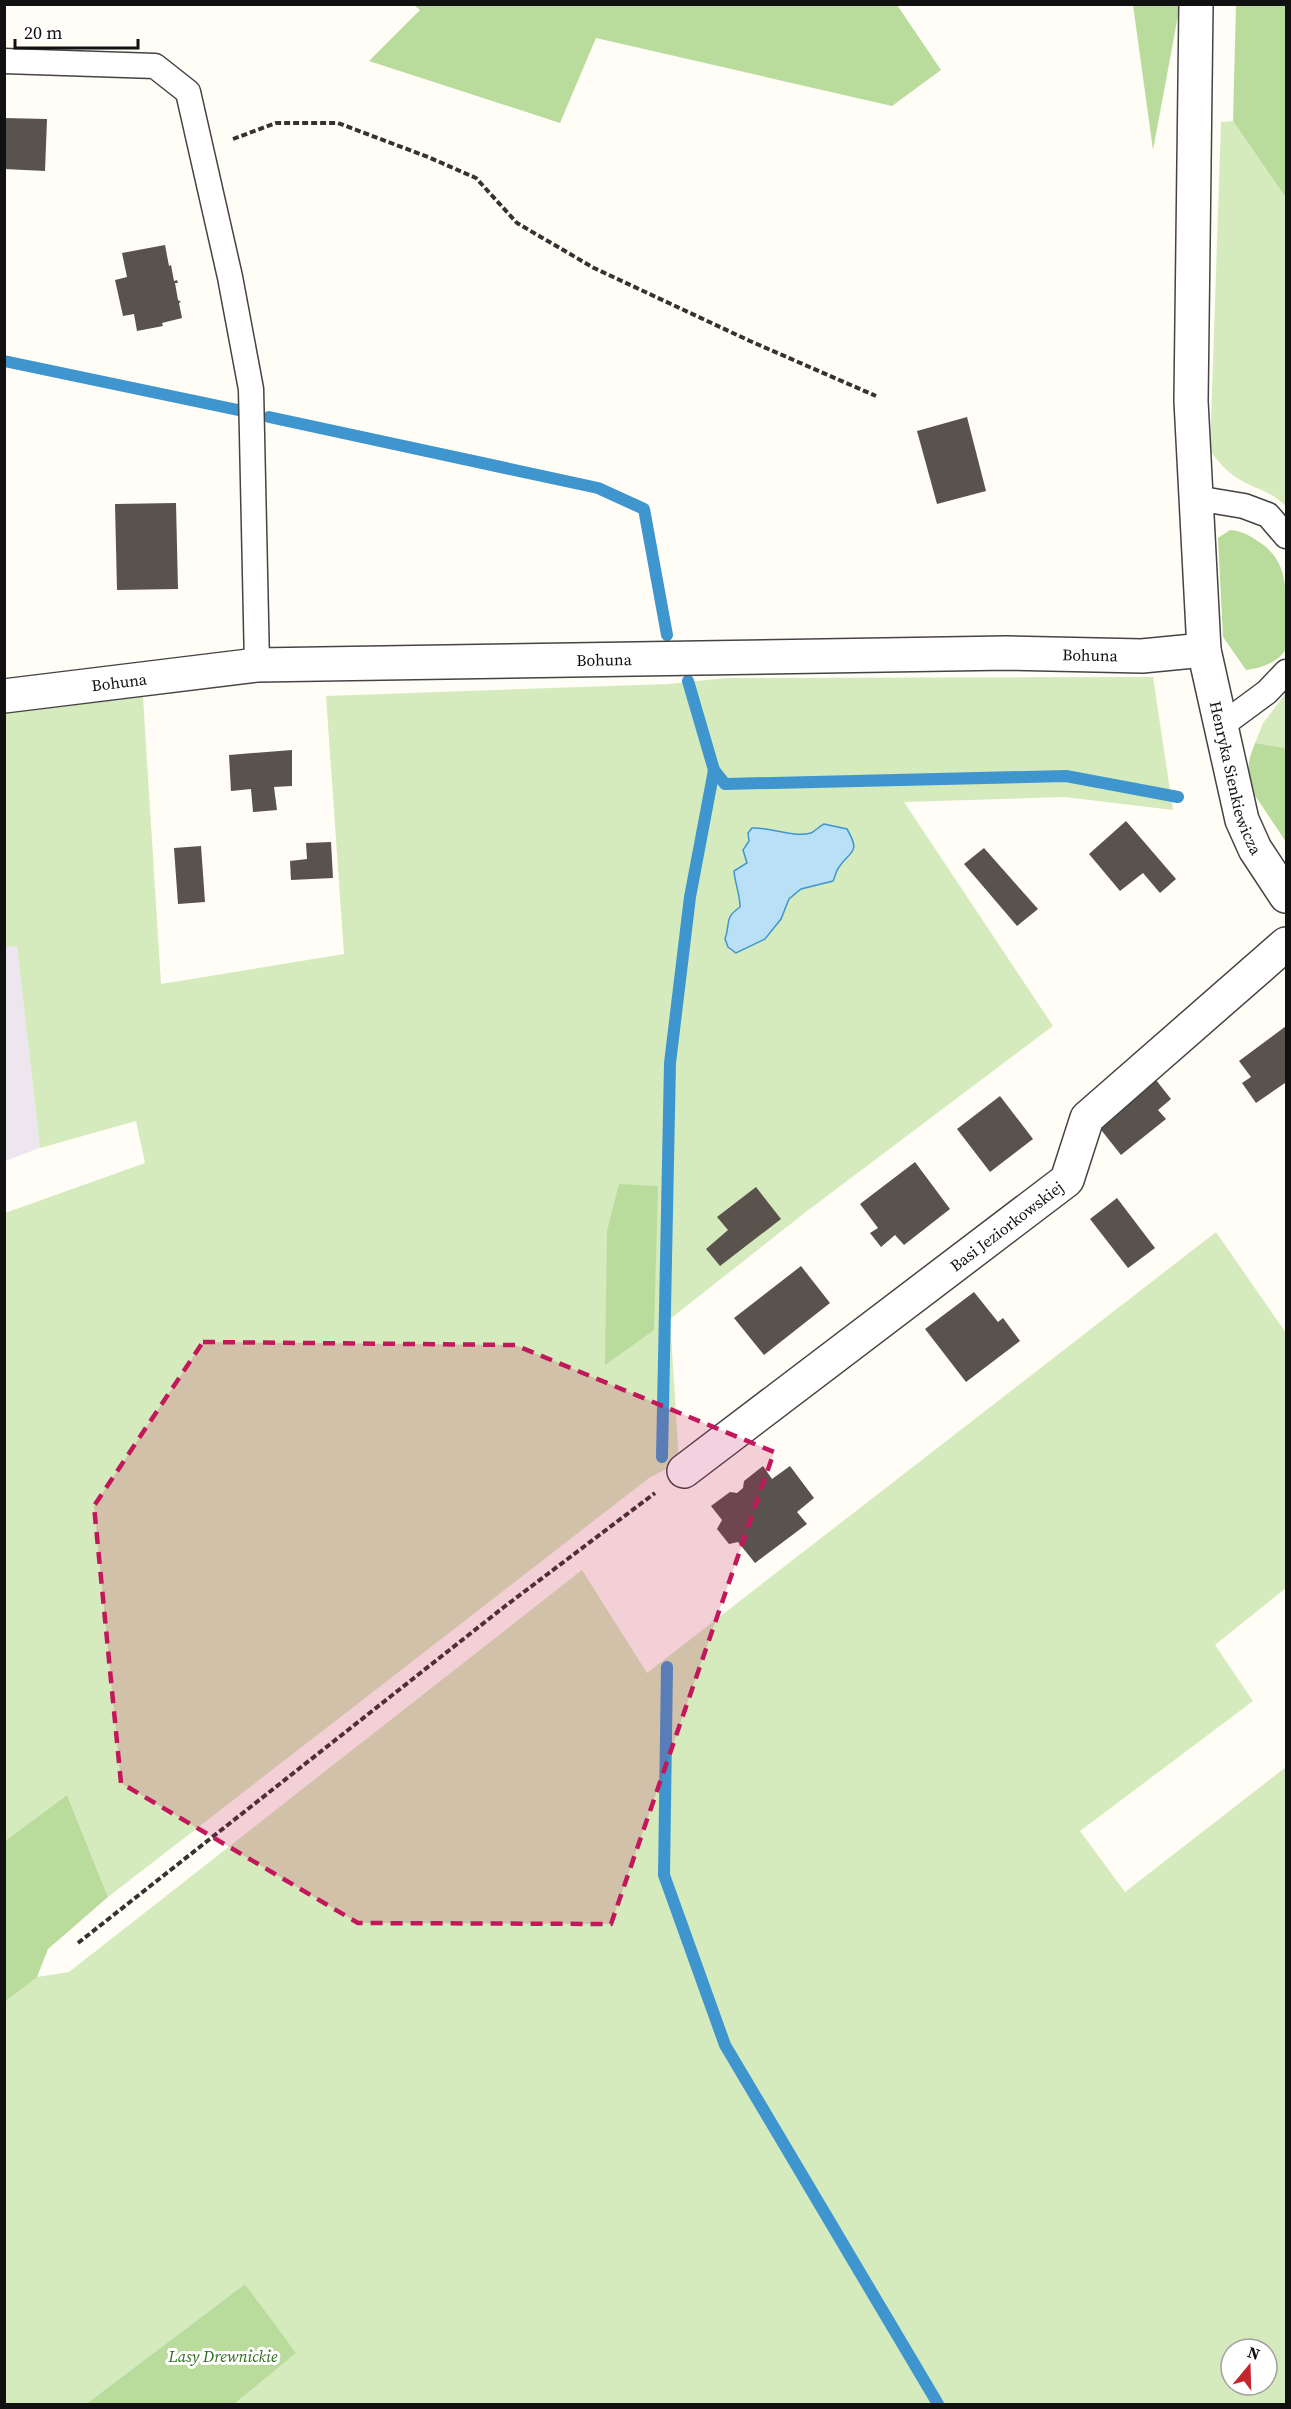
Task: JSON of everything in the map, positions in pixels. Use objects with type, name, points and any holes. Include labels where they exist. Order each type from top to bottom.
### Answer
[{"type":"street","name":"Henryka Sienkiewicza","points":[[1196,4],[1191,401],[1204,650],[1242,820],[1255,849],[1287,896]]},
{"type":"street","name":"Bohuna","points":[[4,696],[257,665],[1007,653],[1142,656],[1204,650]]},
{"type":"street","name":"Basi Jeziorkowskiej","points":[[684,1471],[1067,1180],[1087,1118],[1287,944]]},
{"type":"lane","points":[[4,60],[155,66],[188,92],[230,277],[251,389],[254,443],[257,665]]},
{"type":"lane","points":[[1196,498],[1244,506],[1268,515],[1287,536]]},
{"type":"lane","points":[[1221,726],[1267,692],[1287,672]]},
{"type":"path","points":[[202,151],[276,123],[338,123],[476,178],[517,223],[594,268],[750,341],[876,396]]},
{"type":"path","points":[[78,1943],[504,1607],[684,1471]]},
{"type":"highlighted area","points":[[203,1342],[515,1345],[774,1452],[611,1924],[358,1923],[121,1783],[94,1506]]},
{"type":"shaded area","points":[[17,945],[40,1148],[5,1161],[5,947]]},
{"type":"green space","points":[[414,5],[897,5],[941,70],[892,106],[596,38],[560,123],[369,61],[420,10]]},
{"type":"green space","points":[[1133,5],[1180,5],[1153,150]]},
{"type":"green space","points":[[1236,5],[1286,5],[1286,198],[1233,121]]},
{"type":"green space","points":[[1233,121],[1286,198],[1286,507],[1276,498],[1233,475],[1210,451],[1221,122]]},
{"type":"green space","points":[[1230,530],[1249,535],[1268,549],[1280,565],[1285,584],[1286,649],[1274,661],[1246,670],[1223,637],[1218,538]]},
{"type":"green space","points":[[1153,677],[1173,810],[1064,797],[904,802],[1053,1026],[807,1211],[670,1319],[679,1462],[649,1478],[108,1897],[67,1795],[5,1841],[5,1213],[145,1163],[136,1121],[40,1148],[17,946],[5,947],[5,713],[143,697],[161,984],[344,954],[326,696],[668,684],[727,678]]},
{"type":"green space","points":[[1286,693],[1286,748],[1255,743],[1263,723]]},
{"type":"green space","points":[[1255,743],[1286,748],[1286,842],[1246,782]]},
{"type":"green space","points":[[619,1184],[658,1186],[654,1330],[605,1365],[607,1231]]},
{"type":"green space","points":[[1216,1232],[1286,1333],[1286,1588],[1215,1645],[1253,1701],[1080,1831],[1125,1892],[1286,1767],[1286,2404],[234,2404],[295,2353],[245,2284],[86,2404],[5,2404],[5,2002],[37,1977],[69,1972],[582,1570],[647,1673]]},
{"type":"green space","points":[[67,1795],[108,1897],[48,1949],[37,1977],[5,2002],[5,1841]]},
{"type":"green space","name":"Lasy Drewnickie","points":[[245,2284],[296,2353],[234,2404],[86,2404]]},
{"type":"water","points":[[824,824],[847,829],[854,847],[838,869],[833,881],[801,889],[789,899],[781,919],[765,939],[736,953],[728,947],[725,939],[729,918],[740,907],[734,871],[747,863],[743,850],[749,841],[748,833],[752,828],[759,828],[804,834],[811,833]]},
{"type":"building","points":[[4,118],[47,119],[45,171],[4,169]]},
{"type":"building","points":[[165,245],[174,281],[177,280],[178,283],[175,283],[178,300],[181,302],[179,303],[182,318],[162,323],[163,326],[137,331],[134,314],[123,316],[115,280],[127,277],[122,253]]},
{"type":"building","points":[[967,417],[986,491],[937,504],[917,431]]},
{"type":"building","points":[[176,503],[178,589],[117,590],[115,504]]},
{"type":"building","points":[[292,750],[292,786],[274,787],[277,810],[253,812],[251,789],[231,791],[229,755]]},
{"type":"building","points":[[1126,821],[1176,879],[1160,893],[1143,873],[1120,891],[1089,854]]},
{"type":"building","points":[[331,842],[333,878],[291,880],[290,861],[307,859],[306,843]]},
{"type":"building","points":[[201,846],[205,902],[178,904],[174,848]]},
{"type":"building","points":[[984,848],[1038,909],[1017,926],[964,864]]},
{"type":"building","points":[[1286,1026],[1286,1084],[1256,1103],[1242,1083],[1251,1077],[1239,1061]]},
{"type":"building","points":[[1156,1080],[1171,1099],[1158,1110],[1166,1119],[1121,1155],[1098,1126]]},
{"type":"building","points":[[1000,1096],[1033,1139],[990,1172],[957,1129]]},
{"type":"building","points":[[915,1162],[950,1209],[904,1245],[895,1235],[881,1247],[870,1233],[878,1228],[860,1204]]},
{"type":"building","points":[[756,1187],[781,1219],[720,1266],[706,1249],[728,1230],[717,1217]]},
{"type":"building","points":[[1117,1198],[1155,1248],[1128,1268],[1090,1219]]},
{"type":"building","points":[[801,1266],[830,1303],[764,1355],[734,1318]]},
{"type":"building","points":[[974,1292],[998,1322],[1003,1318],[1020,1341],[966,1382],[925,1329]]},
{"type":"building","points":[[763,1466],[772,1479],[790,1466],[814,1498],[797,1512],[807,1524],[755,1563],[738,1542],[729,1544],[717,1529],[722,1520],[711,1506],[730,1492],[737,1493],[743,1488],[744,1481]]},
{"type":"waterway","points":[[4,361],[238,410]]},
{"type":"waterway","points":[[269,417],[598,488],[644,509],[667,635]]},
{"type":"waterway","points":[[688,681],[714,770],[725,784],[1066,776],[1178,797]]},
{"type":"waterway","points":[[662,1457],[670,1063],[690,897],[714,770]]},
{"type":"waterway","points":[[667,1667],[664,1875],[725,2045],[938,2404]]}]
